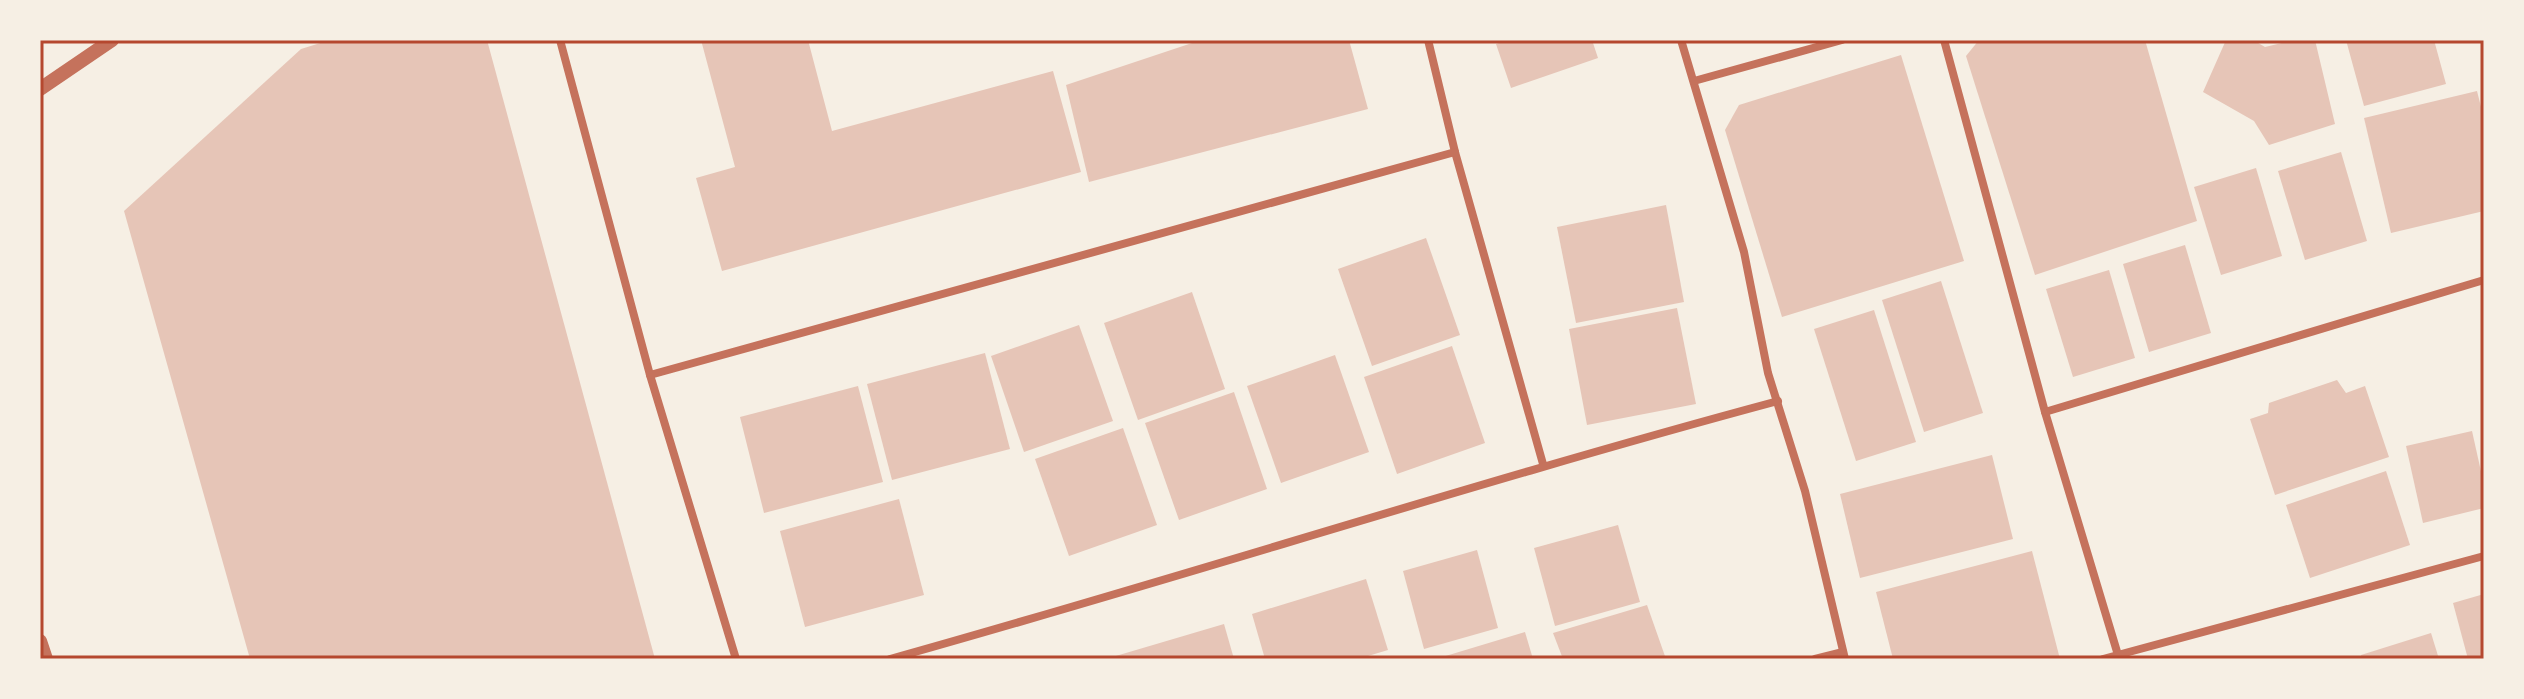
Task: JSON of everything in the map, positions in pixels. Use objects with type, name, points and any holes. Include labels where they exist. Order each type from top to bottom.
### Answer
[{"type":"street","points":[[40,89],[112,40]]},
{"type":"street","points":[[560,40],[650,375],[736,659]]},
{"type":"street","points":[[1428,40],[1455,152],[1543,464]]},
{"type":"street","points":[[1681,40],[1744,252],[1768,373],[1805,491],[1844,656],[1815,659]]},
{"type":"street","points":[[1694,81],[1842,40]]},
{"type":"street","points":[[1944,40],[2045,412],[2118,655]]},
{"type":"street","points":[[650,375],[1455,152]]},
{"type":"street","points":[[2045,412],[2484,280]]},
{"type":"street","points":[[890,659],[1050,615],[1543,464],[1778,401]]},
{"type":"street","points":[[2103,659],[2484,556]]},
{"type":"street","points":[[40,641],[46,659]]},
{"type":"building","points":[[330,40],[487,40],[655,659],[250,659],[124,211],[301,49]]},
{"type":"building","points":[[701,40],[808,40],[832,131],[1053,71],[1081,172],[722,271],[696,178],[735,167]]},
{"type":"building","points":[[1201,40],[1349,40],[1368,109],[1089,182],[1066,85]]},
{"type":"building","points":[[1508,40],[1592,40],[1598,58],[1511,88],[1496,44]]},
{"type":"building","points":[[1979,40],[2145,40],[2197,221],[2035,275],[1966,56]]},
{"type":"building","points":[[2226,40],[2253,40],[2265,47],[2294,40],[2315,40],[2335,124],[2269,145],[2254,121],[2203,92]]},
{"type":"building","points":[[2346,40],[2434,40],[2446,84],[2364,106]]},
{"type":"building","points":[[1901,55],[1964,261],[1782,317],[1725,130],[1739,105]]},
{"type":"building","points":[[2477,91],[2484,119],[2484,211],[2391,233],[2364,118]]},
{"type":"building","points":[[2341,152],[2367,241],[2305,260],[2278,171]]},
{"type":"building","points":[[2256,168],[2282,256],[2221,275],[2194,187]]},
{"type":"building","points":[[1666,205],[1684,302],[1576,323],[1557,227]]},
{"type":"building","points":[[1426,238],[1460,335],[1372,366],[1338,269]]},
{"type":"building","points":[[2185,245],[2211,333],[2149,352],[2123,264]]},
{"type":"building","points":[[2109,270],[2135,358],[2073,377],[2046,289]]},
{"type":"building","points":[[1941,281],[1983,413],[1924,432],[1882,300]]},
{"type":"building","points":[[1192,292],[1225,389],[1138,420],[1104,323]]},
{"type":"building","points":[[1677,308],[1696,404],[1587,425],[1569,329]]},
{"type":"building","points":[[1874,310],[1916,442],[1856,461],[1814,329]]},
{"type":"building","points":[[1079,325],[1113,421],[1024,452],[991,356]]},
{"type":"building","points":[[1452,346],[1485,443],[1397,474],[1364,377]]},
{"type":"building","points":[[985,353],[1010,449],[892,480],[867,384]]},
{"type":"building","points":[[1335,355],[1369,452],[1281,483],[1247,386]]},
{"type":"building","points":[[2337,380],[2346,393],[2365,386],[2389,457],[2275,495],[2250,419],[2268,413],[2269,403]]},
{"type":"building","points":[[858,386],[883,482],[764,513],[740,417]]},
{"type":"building","points":[[1234,392],[1267,489],[1179,520],[1145,423]]},
{"type":"building","points":[[1123,428],[1157,525],[1069,556],[1035,459]]},
{"type":"building","points":[[2472,431],[2484,485],[2484,508],[2423,523],[2406,446]]},
{"type":"building","points":[[1992,455],[2013,539],[1860,578],[1840,494]]},
{"type":"building","points":[[2386,471],[2410,545],[2310,578],[2286,505]]},
{"type":"building","points":[[899,499],[924,595],[805,627],[780,531]]},
{"type":"building","points":[[1618,525],[1640,602],[1555,626],[1534,548]]},
{"type":"building","points":[[1477,550],[1498,628],[1424,649],[1403,571]]},
{"type":"building","points":[[2032,551],[2060,659],[1893,659],[1876,592]]},
{"type":"building","points":[[1366,579],[1388,650],[1358,659],[1265,659],[1252,614]]},
{"type":"building","points":[[2484,594],[2484,659],[2468,659],[2453,603]]},
{"type":"building","points":[[1647,605],[1666,659],[1563,659],[1553,633]]},
{"type":"building","points":[[1224,624],[1234,659],[1109,658]]},
{"type":"building","points":[[1525,632],[1533,659],[1439,659],[1439,658]]},
{"type":"building","points":[[2431,633],[2439,659],[2362,659],[2361,655]]}]
